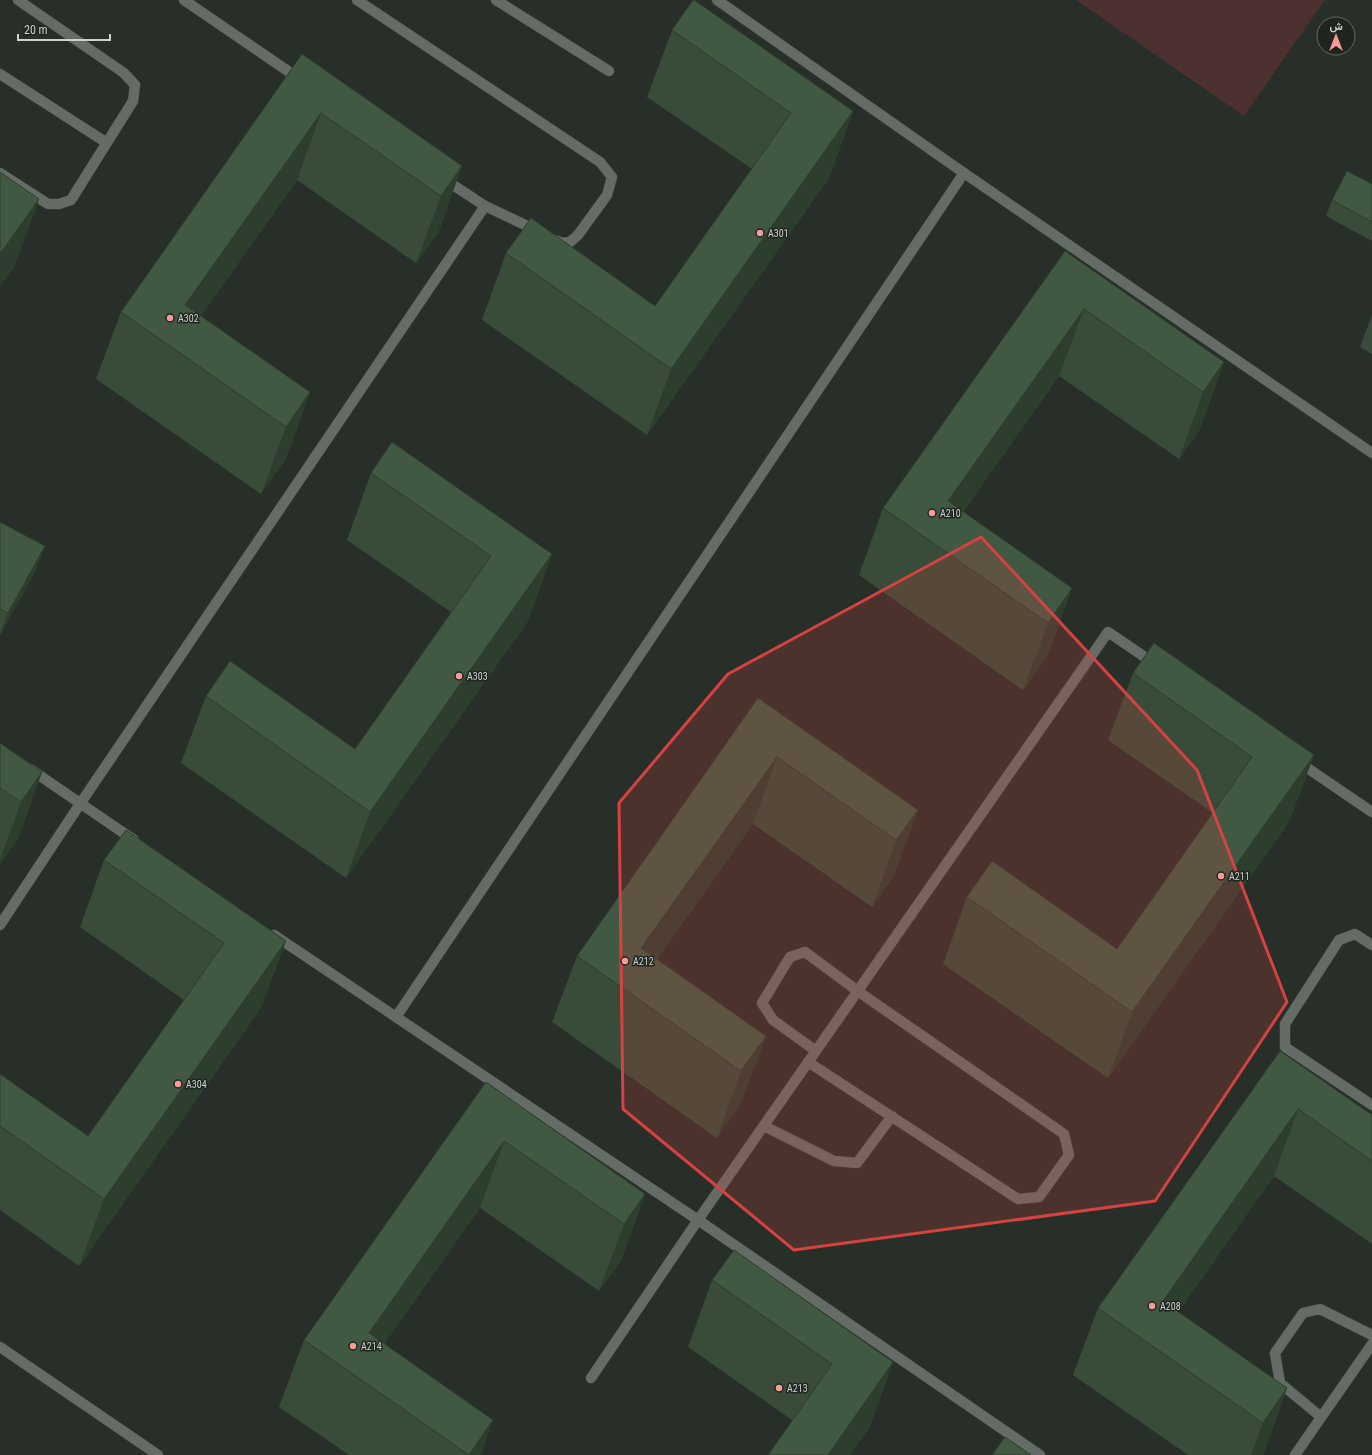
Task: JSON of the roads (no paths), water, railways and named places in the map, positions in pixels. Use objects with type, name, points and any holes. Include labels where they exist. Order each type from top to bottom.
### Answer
[{"type":"street","points":[[0,173],[48,204],[59,204],[72,200],[133,101],[135,85],[124,73],[18,0]]},
{"type":"street","points":[[184,0],[308,85]]},
{"type":"street","points":[[357,0],[600,162],[612,176],[607,195],[578,236],[570,242],[563,243],[553,240],[544,234],[484,206],[439,175]]},
{"type":"street","points":[[496,0],[609,71]]},
{"type":"street","points":[[718,0],[964,173],[1372,453]]},
{"type":"street","points":[[0,74],[107,143]]},
{"type":"street","points":[[396,1017],[964,173]]},
{"type":"street","points":[[0,925],[80,804],[484,206]]},
{"type":"street","points":[[591,1378],[698,1220],[808,1062],[859,992],[1108,632],[1161,668]]},
{"type":"street","points":[[1286,754],[1372,812]]},
{"type":"street","points":[[25,765],[139,844]]},
{"type":"street","points":[[264,928],[698,1220],[1040,1455]]},
{"type":"street","points":[[1372,945],[1355,934],[1339,940],[1285,1024],[1285,1047],[1372,1105]]},
{"type":"street","points":[[808,1062],[1018,1199],[1039,1197],[1069,1155],[1064,1134],[859,992],[805,952],[790,957],[762,1003],[773,1020],[816,1051]]},
{"type":"street","points":[[764,1126],[834,1161],[857,1163],[892,1116]]},
{"type":"street","points":[[1321,1417],[1280,1383],[1275,1353],[1303,1313],[1320,1309],[1372,1335]]},
{"type":"street","points":[[1295,1455],[1372,1344]]},
{"type":"street","points":[[0,1347],[158,1455]]},
{"type":"place","name":"A301","points":[[760,233]]},
{"type":"place","name":"A302","points":[[170,318]]},
{"type":"place","name":"A210","points":[[932,513]]},
{"type":"place","name":"A303","points":[[459,676]]},
{"type":"place","name":"A211","points":[[1221,876]]},
{"type":"place","name":"A212","points":[[625,961]]},
{"type":"place","name":"A304","points":[[178,1084]]},
{"type":"place","name":"A208","points":[[1152,1306]]},
{"type":"place","name":"A214","points":[[353,1346]]},
{"type":"place","name":"A213","points":[[779,1388]]}]
